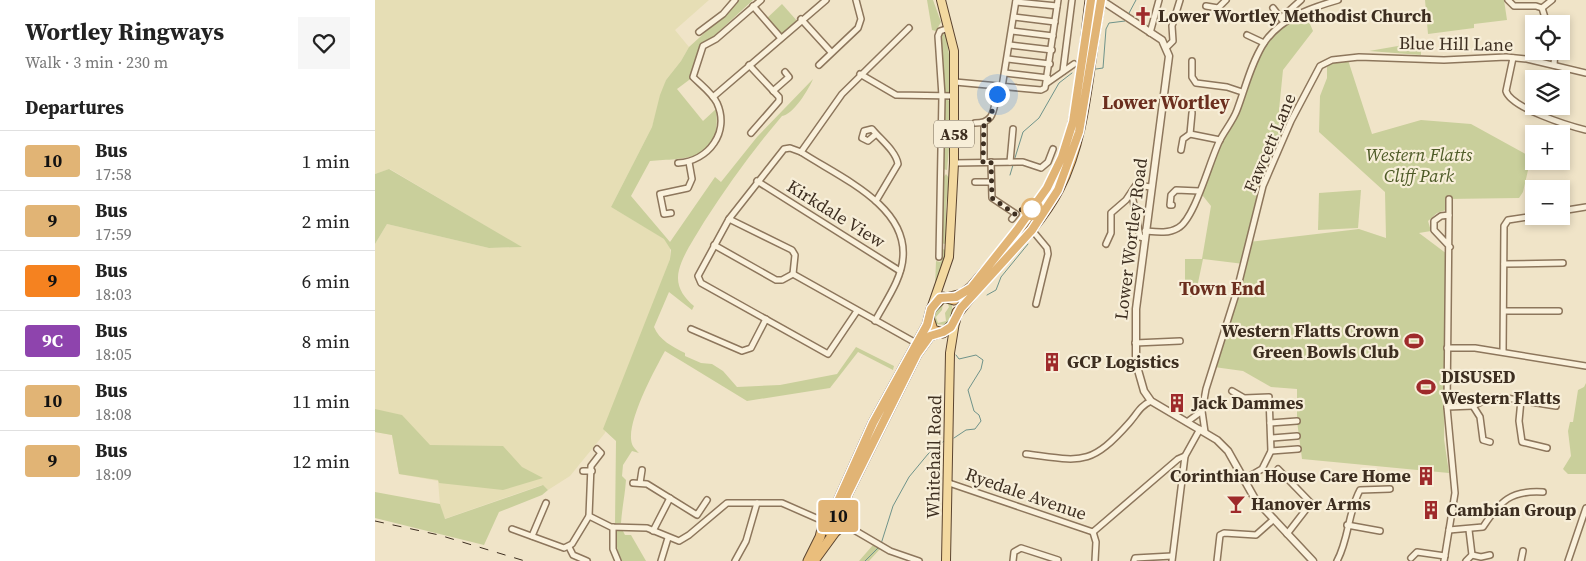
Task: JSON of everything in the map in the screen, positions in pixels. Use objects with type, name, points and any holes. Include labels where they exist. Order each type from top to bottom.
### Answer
[{"type":"highway","points":[[808,561],[820,537],[825,520],[839,499],[873,423],[929,318],[931,309],[940,298],[962,294],[971,288],[999,254],[1047,188],[1062,157],[1078,99],[1091,0]]},
{"type":"highway","points":[[1089,11],[1101,0]]},
{"type":"highway","points":[[815,561],[839,527],[847,495],[917,354],[930,336],[947,330],[1032,230],[1058,190],[1079,132],[1101,0]]},
{"type":"highway","points":[[999,254],[1024,230],[1032,230]]},
{"type":"highway","points":[[949,297],[957,306],[955,319]]},
{"type":"highway","points":[[929,318],[930,327],[939,333]]},
{"type":"highway","points":[[825,520],[837,515],[839,527]]},
{"type":"highway","points":[[825,520],[827,531],[839,527]]},
{"type":"main road","name":"A58","points":[[931,309],[942,280],[950,247],[954,163],[954,51],[941,0]]},
{"type":"main road","points":[[942,280],[944,289],[949,297]]},
{"type":"main road","name":"Whitehall Road","points":[[947,561],[950,353],[955,319]]},
{"type":"main road","name":"Whitehall Road","points":[[939,333],[948,342],[950,353]]},
{"type":"street","points":[[699,32],[723,14],[735,0]]},
{"type":"street","points":[[678,164],[689,162],[706,154],[719,135],[720,114],[713,97],[693,77],[703,46],[716,39],[761,0]]},
{"type":"street","points":[[713,97],[780,37],[826,0]]},
{"type":"street","points":[[819,64],[858,28],[861,20],[856,0]]},
{"type":"street","points":[[1063,71],[1072,0]]},
{"type":"street","points":[[1101,0],[1150,33],[1167,47]]},
{"type":"street","points":[[1150,33],[1159,0]]},
{"type":"street","name":"Lower Wortley Road","points":[[1151,402],[1139,379],[1135,343],[1137,286],[1170,62],[1167,47],[1173,41],[1172,26],[1180,0]]},
{"type":"street","points":[[1207,6],[1218,8],[1226,0]]},
{"type":"street","points":[[1281,18],[1301,0]]},
{"type":"street","points":[[1133,200],[1140,237],[1144,234],[1169,232],[1178,228],[1191,213],[1220,140],[1237,112],[1242,92],[1264,43],[1285,23],[1304,10],[1338,0]]},
{"type":"street","points":[[1508,0],[1514,6],[1536,6],[1542,8]]},
{"type":"street","points":[[1542,8],[1552,0]]},
{"type":"street","points":[[1002,87],[1016,1],[1058,3],[1047,82]]},
{"type":"street","points":[[753,6],[780,37]]},
{"type":"street","points":[[1273,8],[1285,23]]},
{"type":"street","points":[[1542,8],[1544,15]]},
{"type":"street","points":[[1098,18],[1101,14],[1114,9]]},
{"type":"street","points":[[1014,17],[1055,22]]},
{"type":"street","points":[[801,19],[831,52]]},
{"type":"street","points":[[801,152],[842,94],[860,74],[909,28]]},
{"type":"street","points":[[939,257],[942,96],[938,36],[940,31],[949,28]]},
{"type":"street","points":[[1012,31],[1053,36]]},
{"type":"street","points":[[1247,35],[1264,43]]},
{"type":"street","points":[[1010,45],[1052,50]]},
{"type":"street","name":"Blue Hill Lane","points":[[1325,63],[1337,58],[1359,57],[1443,60],[1481,57],[1513,58],[1586,73]]},
{"type":"street","points":[[1513,58],[1506,91],[1511,99],[1554,121],[1586,130]]},
{"type":"street","points":[[1008,59],[1050,64]]},
{"type":"street","points":[[1554,60],[1554,65]]},
{"type":"street","points":[[1192,61],[1191,68],[1196,83],[1227,87],[1242,92]]},
{"type":"street","name":"Fawcett Lane","points":[[1203,431],[1202,411],[1204,395],[1236,294],[1263,186],[1291,121],[1320,66],[1325,63]]},
{"type":"street","points":[[955,82],[1041,90],[1047,82],[1075,64]]},
{"type":"street","points":[[749,65],[779,97],[779,101],[751,133]]},
{"type":"street","points":[[860,74],[896,95],[955,96]]},
{"type":"street","points":[[1005,74],[1047,82]]},
{"type":"street","points":[[773,91],[788,76]]},
{"type":"street","points":[[975,123],[984,123],[990,119],[997,94]]},
{"type":"street","points":[[1190,134],[1191,114]]},
{"type":"street","points":[[983,162],[984,123]]},
{"type":"street","points":[[1010,162],[1013,130]]},
{"type":"street","points":[[1181,150],[1183,139],[1190,134],[1220,140]]},
{"type":"street","points":[[875,135],[897,156],[898,164],[876,200]]},
{"type":"street","points":[[941,144],[954,144]]},
{"type":"street","points":[[857,311],[828,354],[701,283],[699,276],[729,219],[784,148],[801,152],[876,200],[891,215],[901,234],[903,257],[900,271],[875,321]]},
{"type":"street","points":[[954,163],[1023,162],[1041,168],[1047,162],[1053,149]]},
{"type":"street","points":[[671,213],[664,214],[660,194],[688,188],[692,179],[689,162]]},
{"type":"street","points":[[991,162],[992,198],[1015,214]]},
{"type":"street","points":[[941,172],[953,172]]},
{"type":"street","name":"Kirkdale View","points":[[757,181],[900,271]]},
{"type":"street","points":[[975,182],[991,182]]},
{"type":"street","points":[[1106,244],[1114,234],[1111,213],[1126,200],[1136,185],[1151,187]]},
{"type":"street","points":[[1172,206],[1170,205],[1171,195],[1176,190],[1199,191]]},
{"type":"street","points":[[1411,558],[1417,552],[1445,559],[1455,494],[1447,407],[1449,199]]},
{"type":"street","points":[[1570,210],[1586,207]]},
{"type":"street","points":[[1449,215],[1441,216],[1434,221],[1435,230],[1450,247]]},
{"type":"street","points":[[1503,352],[1504,226],[1508,220],[1525,217]]},
{"type":"street","points":[[729,219],[792,250],[795,255],[793,274]]},
{"type":"street","points":[[1032,230],[1047,248],[1049,254],[1036,304]]},
{"type":"street","points":[[714,245],[776,280],[782,280],[793,274]]},
{"type":"street","points":[[940,247],[950,247]]},
{"type":"street","points":[[1504,264],[1563,263]]},
{"type":"street","points":[[793,274],[916,343]]},
{"type":"street","points":[[1504,311],[1559,312]]},
{"type":"street","points":[[691,329],[742,352],[751,348],[766,319]]},
{"type":"street","points":[[1135,343],[1180,341]]},
{"type":"street","points":[[1447,348],[1475,348],[1586,366]]},
{"type":"street","points":[[1232,392],[1244,398],[1269,397],[1272,438],[1271,452],[1262,468],[1243,480]]},
{"type":"street","points":[[1447,407],[1473,406],[1494,397],[1556,406]]},
{"type":"street","points":[[1521,400],[1519,421],[1522,442],[1547,448]]},
{"type":"street","points":[[1026,454],[1075,460],[1090,458],[1129,423],[1143,404],[1151,402],[1203,431],[1228,451],[1255,499],[1310,560]]},
{"type":"street","points":[[1473,406],[1480,417],[1483,440],[1490,442]]},
{"type":"street","points":[[1187,422],[1202,411]]},
{"type":"street","points":[[1270,423],[1297,421]]},
{"type":"street","points":[[1134,561],[1135,558],[1143,556],[1172,559],[1185,456],[1203,431]]},
{"type":"street","points":[[1272,438],[1297,436]]},
{"type":"street","points":[[569,547],[589,516],[591,466],[601,452],[597,449]]},
{"type":"street","points":[[1271,452],[1298,449]]},
{"type":"street","points":[[1095,561],[1096,542],[1093,532],[1178,459],[1185,456]]},
{"type":"street","points":[[1278,469],[1311,503],[1287,534]]},
{"type":"street","points":[[640,483],[642,470]]},
{"type":"street","points":[[583,471],[591,471]]},
{"type":"street","points":[[633,483],[647,484],[697,515],[707,500]]},
{"type":"street","name":"Ryedale Avenue","points":[[949,483],[1093,532]]},
{"type":"street","points":[[1337,561],[1342,552],[1353,504],[1360,490],[1390,489]]},
{"type":"street","points":[[1449,530],[1469,530],[1483,527],[1501,502],[1508,497],[1543,492]]},
{"type":"street","points":[[653,531],[670,498]]},
{"type":"street","points":[[589,516],[613,527],[636,527],[653,531],[669,538],[683,539],[727,502],[788,505],[825,520]]},
{"type":"street","points":[[533,536],[546,503]]},
{"type":"street","points":[[735,561],[746,541],[757,503]]},
{"type":"street","points":[[1568,561],[1586,508]]},
{"type":"street","points":[[1217,561],[1220,535],[1224,532],[1256,536],[1274,519]]},
{"type":"street","points":[[1347,525],[1380,531]]},
{"type":"street","points":[[613,527],[613,549],[618,561]]},
{"type":"street","points":[[839,527],[849,528],[890,551],[919,561]]},
{"type":"street","points":[[512,529],[558,546],[569,547]]},
{"type":"street","points":[[1466,561],[1472,554],[1469,530]]},
{"type":"street","points":[[661,561],[669,538]]},
{"type":"street","points":[[569,547],[573,555],[587,561]]},
{"type":"street","points":[[1013,561],[1014,552],[1021,548],[1058,560]]},
{"type":"street","points":[[1521,561],[1523,551]]},
{"type":"street","points":[[1472,554],[1481,557],[1490,555]]},
{"type":"shaded area","points":[[375,0],[709,0],[675,30],[689,47],[666,80],[652,127],[611,207],[670,242],[670,259],[605,433],[570,476],[548,490],[542,485],[444,519],[440,504],[438,481],[399,474],[392,435],[375,432],[375,244],[387,224],[489,248],[521,247],[390,169],[375,174]]},
{"type":"green space","points":[[738,0],[753,0],[703,46],[693,77],[677,89],[703,121],[716,109],[714,139],[708,148],[699,154],[677,159],[650,161],[631,196],[670,242],[715,177],[721,182],[757,137],[813,79],[796,106],[786,115],[782,116],[741,168],[704,222],[687,251],[679,270],[678,281],[683,295],[694,306],[692,310],[669,292],[654,327],[656,332],[671,346],[685,353],[685,356],[701,363],[712,364],[723,371],[737,387],[780,385],[837,374],[856,347],[894,366],[893,370],[858,352],[830,388],[747,401],[665,351],[642,397],[633,424],[632,444],[639,453],[632,451],[623,465],[622,476],[626,480],[621,523],[615,524],[616,441],[603,429],[670,259],[671,250],[664,239],[611,207],[652,127],[666,80],[689,47],[732,8]]},
{"type":"green space","points":[[927,0],[933,0],[941,22],[936,31],[932,30]]},
{"type":"green space","points":[[1425,0],[1504,0],[1507,20],[1474,24],[1474,28],[1428,34]]},
{"type":"green space","points":[[782,4],[798,22],[780,37],[765,20]]},
{"type":"green space","name":"Western Flatts Cliff Park","points":[[1304,10],[1313,31],[1283,70],[1279,110],[1290,117],[1263,186],[1249,242],[1359,229],[1386,238],[1385,192],[1319,132],[1320,96],[1327,78],[1327,67],[1331,63],[1348,60],[1372,134],[1421,120],[1471,124],[1525,154],[1525,170],[1528,170],[1523,192],[1519,198],[1446,199],[1446,210],[1437,213],[1428,221],[1431,231],[1419,233],[1447,254],[1444,439],[1449,473],[1302,459],[1297,421],[1297,389],[1271,387],[1243,371],[1214,367],[1244,264],[1203,259],[1195,297],[1185,297],[1185,259],[1202,259],[1211,206],[1199,191],[1220,140],[1237,112],[1264,43],[1285,23]]},
{"type":"green space","points":[[942,33],[946,35],[950,61],[950,92],[947,94],[943,92],[940,36]]},
{"type":"green space","points":[[1421,42],[1421,55],[1369,51]]},
{"type":"green space","points":[[947,99],[950,102],[950,138],[945,142],[944,100]]},
{"type":"green space","points":[[943,147],[949,148],[947,170],[943,169]]},
{"type":"green space","points":[[389,169],[522,247],[489,248],[387,224],[375,244],[375,174]]},
{"type":"green space","points":[[946,174],[949,178],[946,207],[947,243],[944,244],[941,242],[943,178]]},
{"type":"green space","points":[[1361,190],[1358,228],[1318,230],[1319,193]]},
{"type":"green space","points":[[941,248],[945,250],[945,255],[935,287],[936,261],[940,262],[942,260]]},
{"type":"green space","points":[[943,300],[952,302],[952,314],[946,325],[935,324],[934,314]],"holes":[[[943,303],[948,304],[949,307],[945,313],[946,321],[938,323],[936,317],[942,310]]]},
{"type":"green space","points":[[1586,383],[1586,474],[1568,474],[1563,469],[1571,456],[1568,431],[1570,422],[1573,422],[1578,390],[1584,387]]},
{"type":"green space","points":[[375,409],[402,415],[430,445],[503,446],[522,467],[543,478],[503,490],[439,483],[438,480],[399,474],[392,435],[375,432]]},
{"type":"green space","points":[[543,485],[548,490],[542,495],[499,512],[484,545],[375,518],[375,492],[440,504],[445,519]]},
{"type":"green space","points":[[622,529],[625,535],[631,535],[646,561],[622,561],[618,550],[617,530]]},
{"type":"green space","points":[[873,545],[880,549],[869,561],[859,561]]},
{"type":"waterway","points":[[1128,15],[1136,0]]},
{"type":"waterway","points":[[1096,69],[1103,68],[1106,29],[1109,23],[1125,21],[1126,18]]},
{"type":"waterway","points":[[1014,161],[1023,132],[1039,118],[1059,83],[1072,73]]},
{"type":"waterway","points":[[1010,175],[1013,165]]},
{"type":"waterway","points":[[987,295],[996,290],[1001,277],[1028,244]]},
{"type":"waterway","points":[[954,438],[966,430],[975,429],[981,421],[979,415],[974,411],[968,390],[981,369],[983,360],[976,355],[959,359],[956,355]]},
{"type":"waterway","points":[[881,544],[893,506],[909,477],[928,454],[944,441]]},
{"type":"waterway","points":[[865,561],[879,547]]},
{"type":"railway","points":[[375,521],[439,535],[525,561]]},
{"type":"bus line","name":"10","points":[[1091,0],[1078,99],[1062,157],[1054,175],[1017,230],[971,288],[956,297],[943,297],[935,302],[927,325],[873,423],[839,499],[829,514],[837,515],[842,522],[847,495],[925,341],[930,336],[951,327],[961,308],[1032,230],[1058,190],[1079,132],[1091,73],[1101,0]]},
{"type":"place","name":"Lower Wortley Methodist Church","points":[[1143,16]]},
{"type":"place","name":"Western Flatts Crown Green Bowls Club","points":[[1414,341]]},
{"type":"place","name":"GCP Logistics","points":[[1052,362]]},
{"type":"place","name":"DISUSED Western Flatts","points":[[1426,387]]},
{"type":"place","name":"Jack Dammes","points":[[1177,403]]},
{"type":"place","name":"Corinthian House Care Home","points":[[1426,476]]},
{"type":"place","name":"Hanover Arms","points":[[1236,504]]},
{"type":"place","name":"Cambian Group","points":[[1431,510]]},
{"type":"district","name":"Lower Wortley","points":[[1166,102]]},
{"type":"district","name":"Town End","points":[[1222,288]]},
{"type":"route","points":[[997,94],[990,119],[984,123],[983,162],[991,162],[992,198],[1015,214],[1017,210],[1032,209]]}]
